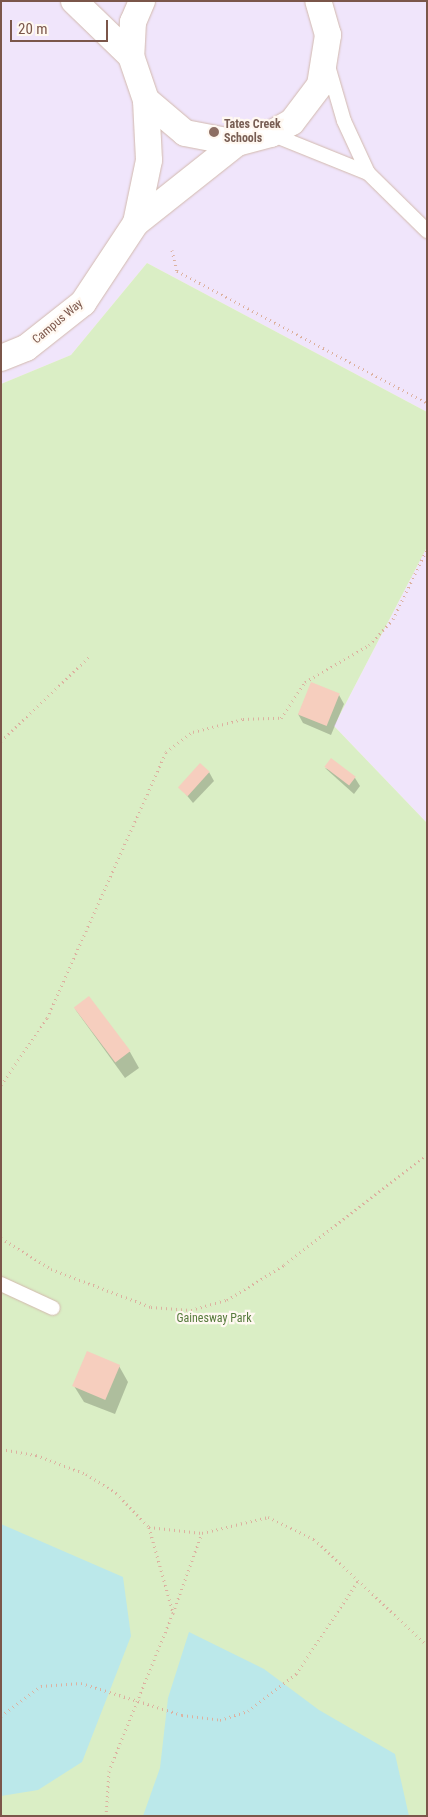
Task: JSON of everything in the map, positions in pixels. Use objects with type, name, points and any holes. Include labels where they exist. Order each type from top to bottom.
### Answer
[{"type":"street","points":[[74,1],[131,56]]},
{"type":"street","points":[[142,1],[132,22],[131,56],[146,100],[185,133],[237,144],[271,134],[308,105],[327,62],[328,35],[318,1]]},
{"type":"street","name":"Campus Way","points":[[136,222],[149,160],[146,100]]},
{"type":"street","name":"Campus Way","points":[[1,358],[26,348],[83,303],[136,222],[237,144]]},
{"type":"lane","points":[[327,62],[344,121],[368,173],[427,231]]},
{"type":"lane","points":[[271,134],[368,173]]},
{"type":"lane","points":[[1,1284],[53,1308]]},
{"type":"path","points":[[172,250],[177,271],[427,403]]},
{"type":"path","points":[[1,1084],[46,1018],[166,752],[193,732],[242,719],[280,718],[306,682],[369,645],[393,619],[427,549]]},
{"type":"path","points":[[1,741],[74,669],[90,656]]},
{"type":"path","points":[[1,1238],[51,1269],[151,1307],[191,1310],[227,1300],[284,1265],[427,1154]]},
{"type":"path","points":[[1,1449],[36,1455],[86,1474],[116,1494],[149,1527],[173,1614]]},
{"type":"path","points":[[149,1527],[202,1533],[268,1517],[314,1539],[427,1645]]},
{"type":"path","points":[[106,1816],[108,1771],[135,1699],[173,1614],[202,1533]]},
{"type":"path","points":[[1,1716],[41,1686],[81,1683],[135,1699],[182,1716],[220,1720],[265,1702],[296,1674],[358,1581]]},
{"type":"shaded area","name":"Tates Creek Schools","points":[[1,1],[427,1],[427,412],[147,263],[71,355],[1,384]]},
{"type":"shaded area","points":[[427,547],[427,823],[334,726]]},
{"type":"green space","name":"Gainesway Park","points":[[147,263],[427,412],[427,547],[334,726],[427,823],[427,1816],[1,1816],[1,384],[71,355]]},
{"type":"water","points":[[1,1524],[123,1577],[131,1636],[82,1762],[38,1790],[1,1796]]},
{"type":"water","points":[[189,1632],[264,1669],[319,1710],[395,1754],[409,1816],[143,1816],[160,1768],[168,1698]]},
{"type":"building","points":[[311,682],[340,694],[327,726],[298,714]]},
{"type":"building","points":[[331,758],[356,777],[349,785],[324,767]]},
{"type":"building","points":[[200,763],[210,772],[188,796],[178,788]]},
{"type":"building","points":[[89,996],[131,1051],[115,1063],[74,1007]]},
{"type":"building","points":[[87,1351],[120,1365],[105,1400],[72,1386]]},
{"type":"place","name":"Tates Creek Schools","points":[[214,132]]}]
